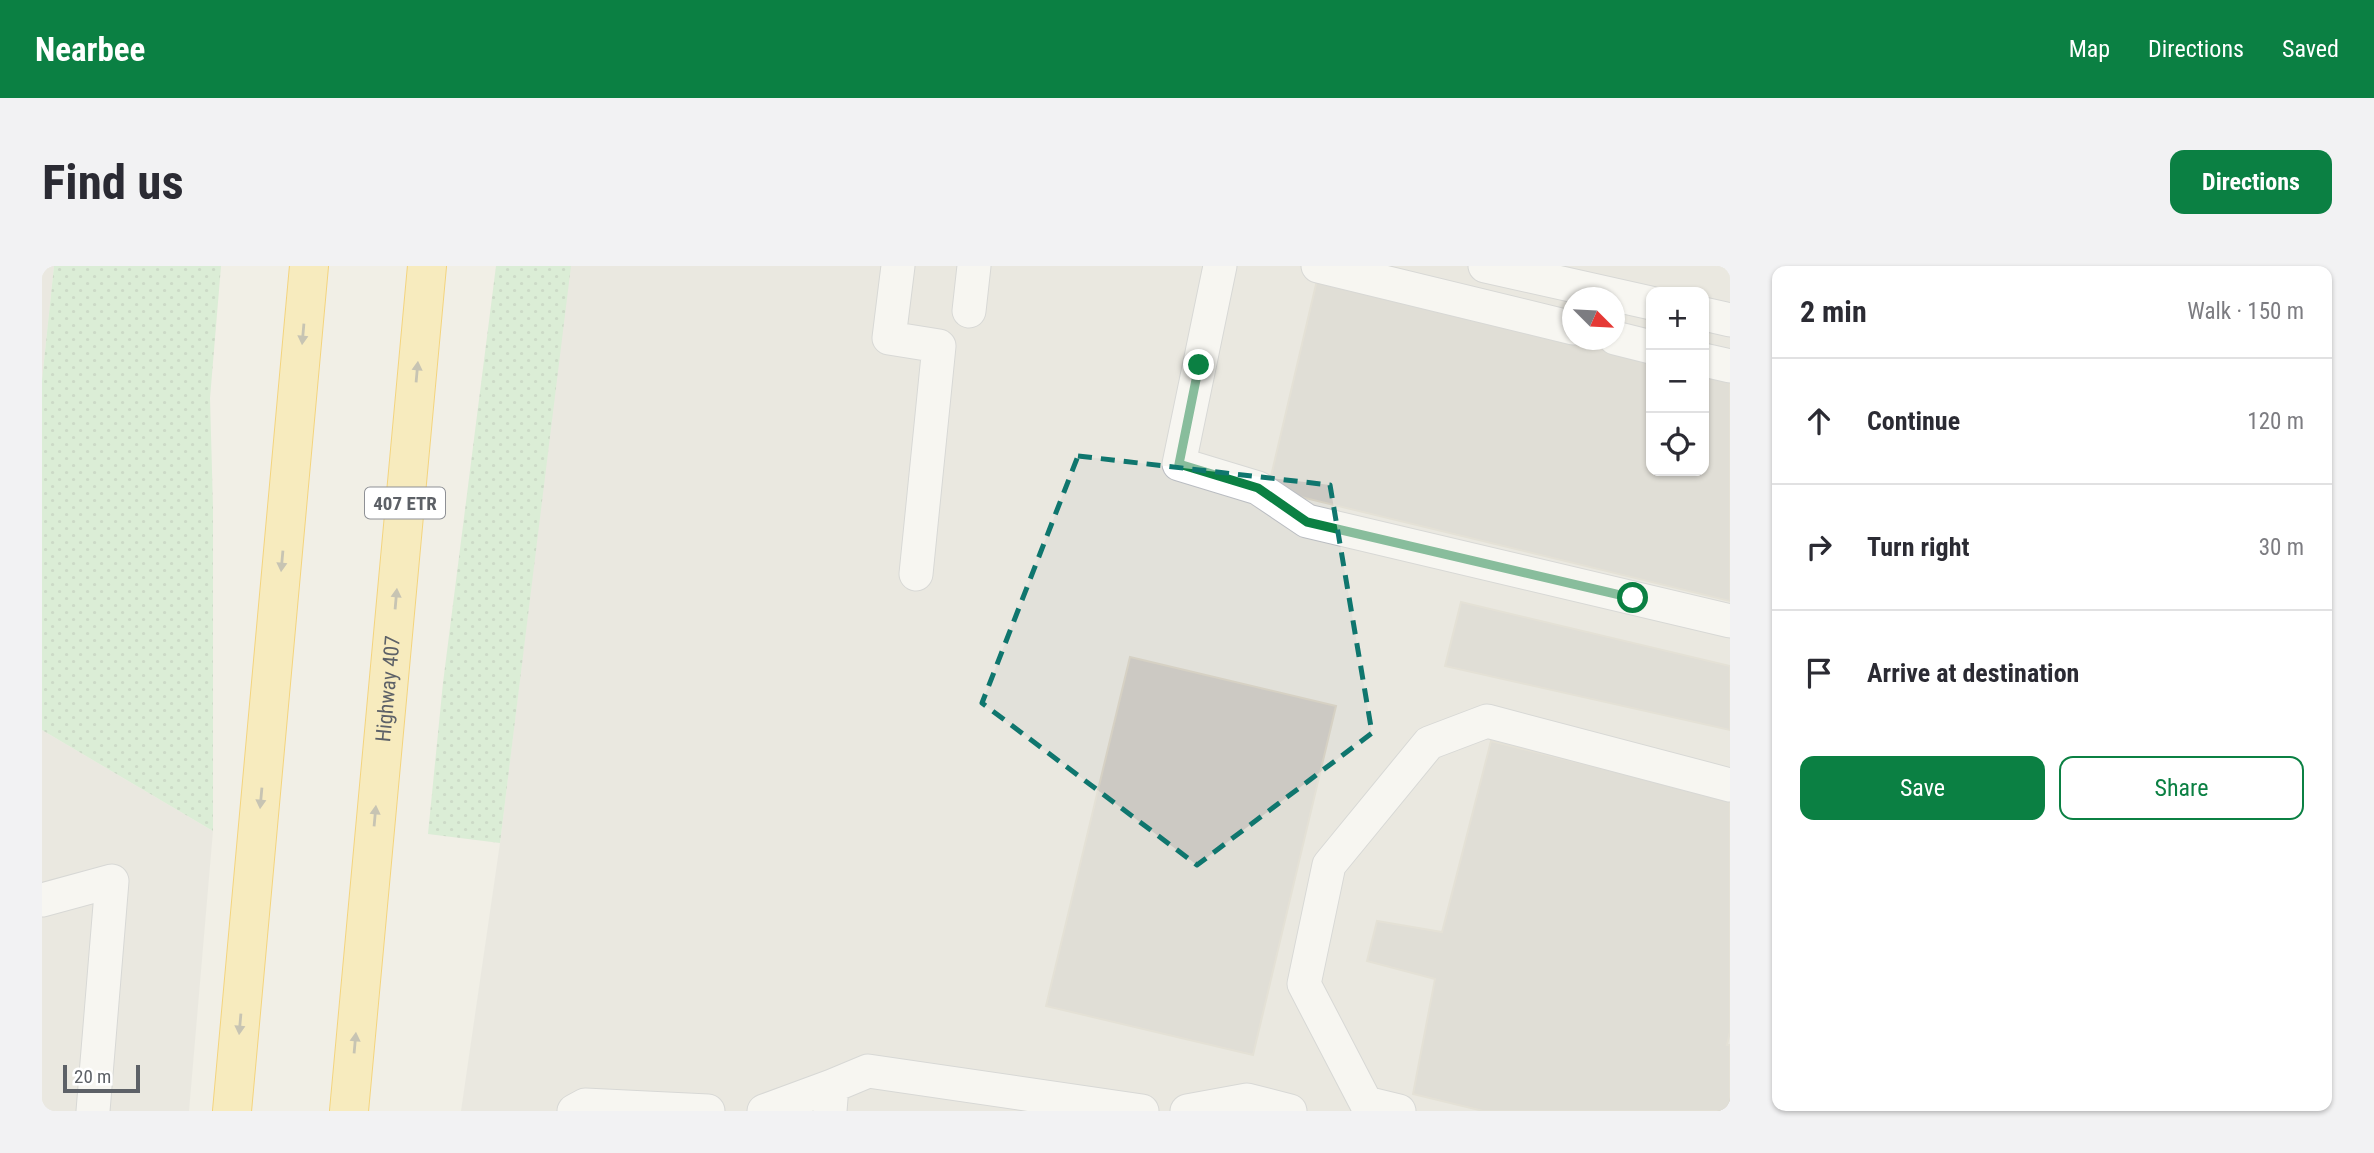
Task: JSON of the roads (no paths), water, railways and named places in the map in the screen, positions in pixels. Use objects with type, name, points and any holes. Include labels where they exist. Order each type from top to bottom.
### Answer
[{"type":"highway","points":[[232,1111],[309,266]]},
{"type":"highway","name":"Highway 407","points":[[349,1111],[427,266]]},
{"type":"street","points":[[898,266],[889,338],[939,346],[916,574]]},
{"type":"street","points":[[969,312],[974,266]]},
{"type":"street","points":[[1220,266],[1179,464],[1258,488],[1307,522],[1730,621]]},
{"type":"street","points":[[1318,266],[1562,325]]},
{"type":"street","points":[[1485,266],[1646,302]]},
{"type":"street","points":[[1709,315],[1730,320]]},
{"type":"street","points":[[1625,340],[1646,346]]},
{"type":"street","points":[[1709,361],[1730,366]]},
{"type":"street","points":[[1399,1111],[1366,1103],[1304,984],[1329,865],[1429,744],[1487,721],[1730,785]]},
{"type":"street","points":[[42,900],[112,881],[93,1111]]},
{"type":"street","points":[[764,1111],[831,1099],[868,1071],[1142,1111]]},
{"type":"street","points":[[1186,1111],[1247,1100],[1290,1111]]},
{"type":"street","points":[[574,1111],[586,1105],[708,1111]]}]
